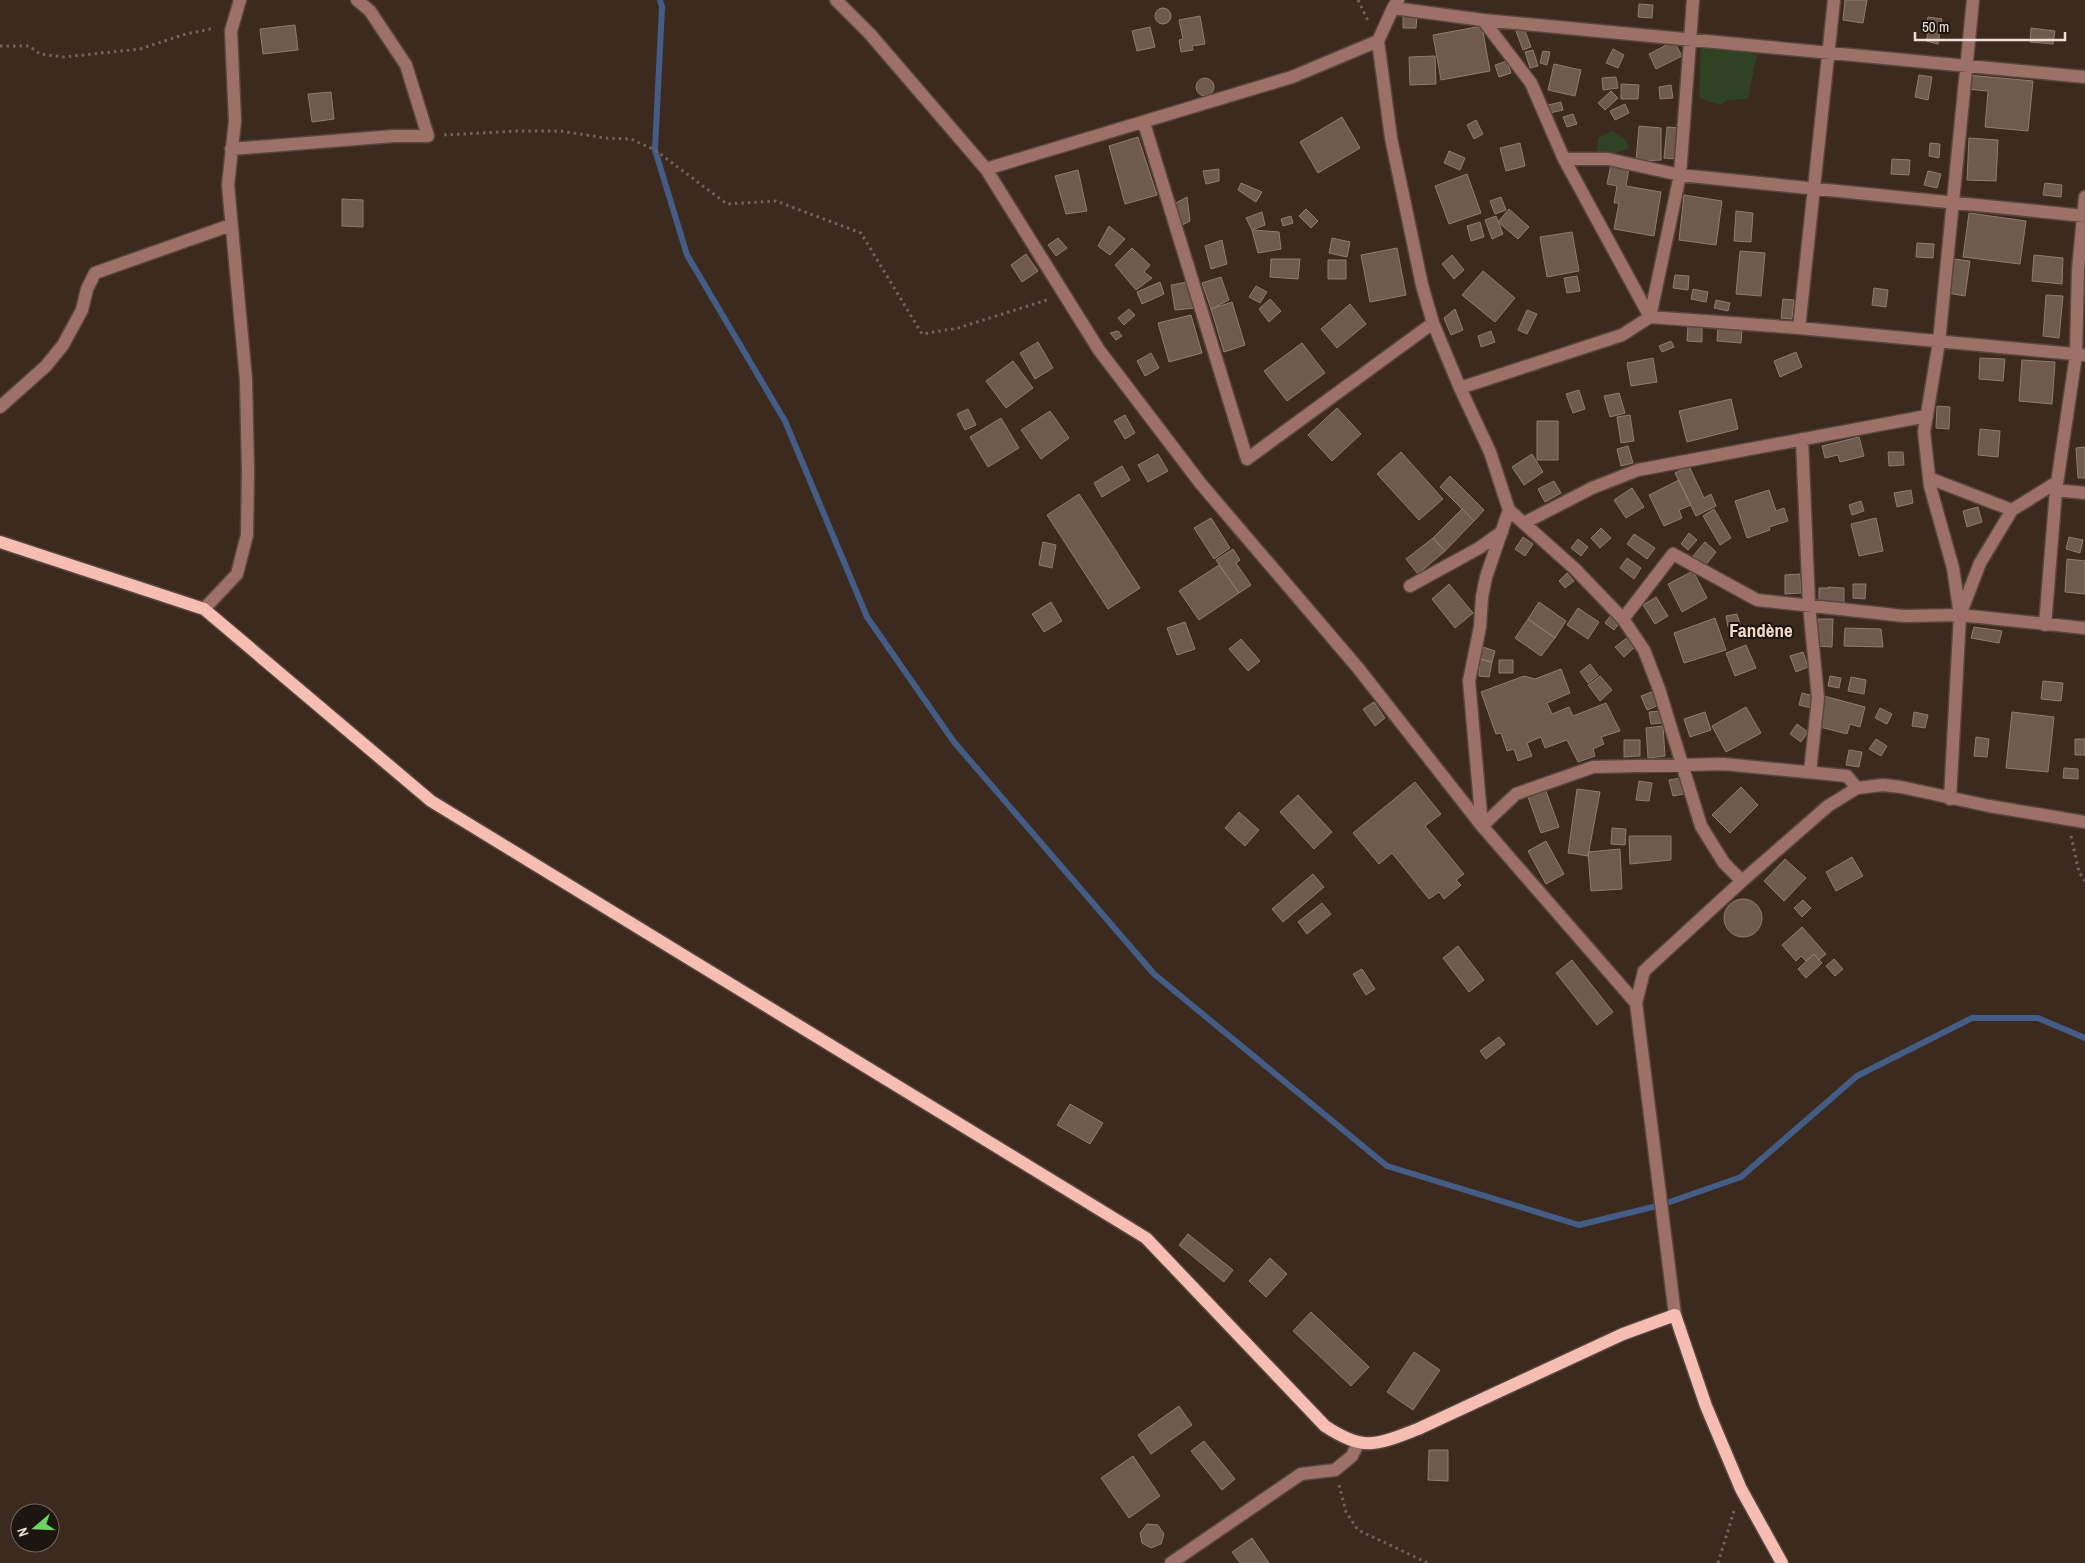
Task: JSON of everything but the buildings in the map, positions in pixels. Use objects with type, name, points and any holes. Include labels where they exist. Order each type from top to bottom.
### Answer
[{"type":"main road","points":[[0,542],[204,609],[431,801],[1146,1238],[1325,1426],[1343,1438],[1358,1444],[1374,1444],[1418,1430],[1623,1334],[1675,1315],[1706,1406],[1741,1489],[1782,1563]]},
{"type":"street","points":[[204,609],[236,574],[247,535],[246,380],[228,185],[235,121],[231,31],[240,0]]},
{"type":"street","points":[[232,149],[394,136],[428,136],[406,65],[370,11],[356,0]]},
{"type":"street","points":[[836,0],[870,34],[986,170],[1099,350],[1201,484],[1358,668],[1482,826],[1636,1003]]},
{"type":"street","points":[[1650,318],[1680,175],[1693,0]]},
{"type":"street","points":[[1799,328],[1834,0]]},
{"type":"street","points":[[1950,798],[1960,615],[1953,568],[1929,478],[1924,432],[1940,342],[1973,0]]},
{"type":"street","points":[[1742,881],[1724,863],[1702,826],[1681,765],[1659,689],[1644,650],[1623,619],[1575,569],[1509,510],[1490,452],[1432,323],[1422,285],[1391,138],[1378,41],[1396,4],[1483,20],[2085,77]]},
{"type":"street","points":[[1483,20],[1531,83],[1564,160],[1650,318]]},
{"type":"street","points":[[986,170],[1292,78],[1378,41]]},
{"type":"street","points":[[1144,123],[1247,459],[1432,323]]},
{"type":"street","points":[[1564,160],[1608,159],[1680,175],[2084,216]]},
{"type":"street","points":[[2045,625],[2056,486],[2080,355],[2078,270],[2085,197]]},
{"type":"street","points":[[0,406],[46,366],[63,345],[82,310],[87,289],[94,273],[231,225]]},
{"type":"street","points":[[1460,388],[1622,335],[1650,318],[1799,328],[2080,355]]},
{"type":"street","points":[[1524,523],[1592,488],[1638,470],[1927,416]]},
{"type":"street","points":[[1802,439],[1809,606],[1818,698],[1810,772]]},
{"type":"street","points":[[1929,478],[2012,510]]},
{"type":"street","points":[[1960,615],[1980,563],[2012,510],[2056,486],[2085,493]]},
{"type":"street","points":[[1482,826],[1469,681],[1480,627],[1482,597],[1486,577],[1509,510]]},
{"type":"street","points":[[1410,586],[1479,548],[1502,532]]},
{"type":"street","points":[[1623,619],[1673,554],[1757,600],[1904,616],[1960,615],[2085,628]]},
{"type":"street","points":[[1482,826],[1516,794],[1593,767],[1723,764],[1847,776],[1856,788]]},
{"type":"street","points":[[1675,1315],[1636,1003],[1644,971],[1742,881],[1828,806],[1856,788],[1883,785],[1901,787],[1950,798],[2085,822]]},
{"type":"street","points":[[1171,1563],[1301,1474],[1335,1470],[1352,1456],[1358,1444]]},
{"type":"path","points":[[0,46],[29,46],[40,54],[64,57],[140,49],[186,34],[233,24]]},
{"type":"path","points":[[428,136],[518,131],[561,131],[605,138],[631,139],[655,150],[727,204],[776,201],[861,233],[922,334],[958,328],[1064,294]]},
{"type":"path","points":[[2066,819],[2079,872],[2085,882]]},
{"type":"path","points":[[1335,1470],[1346,1512],[1358,1530],[1428,1563]]},
{"type":"path","points":[[1718,1563],[1741,1489]]},
{"type":"green space","points":[[1701,43],[1757,54],[1748,99],[1727,100],[1721,105],[1699,98]]},
{"type":"green space","points":[[1612,131],[1626,140],[1629,148],[1616,153],[1613,157],[1597,151],[1598,138]]},
{"type":"waterway","points":[[660,0],[662,7],[655,150],[687,255],[785,421],[867,617],[954,742],[1154,974],[1387,1166],[1579,1225],[1661,1205],[1741,1177],[1857,1076],[1972,1018],[2038,1018],[2085,1038]]},
{"type":"district","name":"Fandène","points":[[1761,630]]}]
